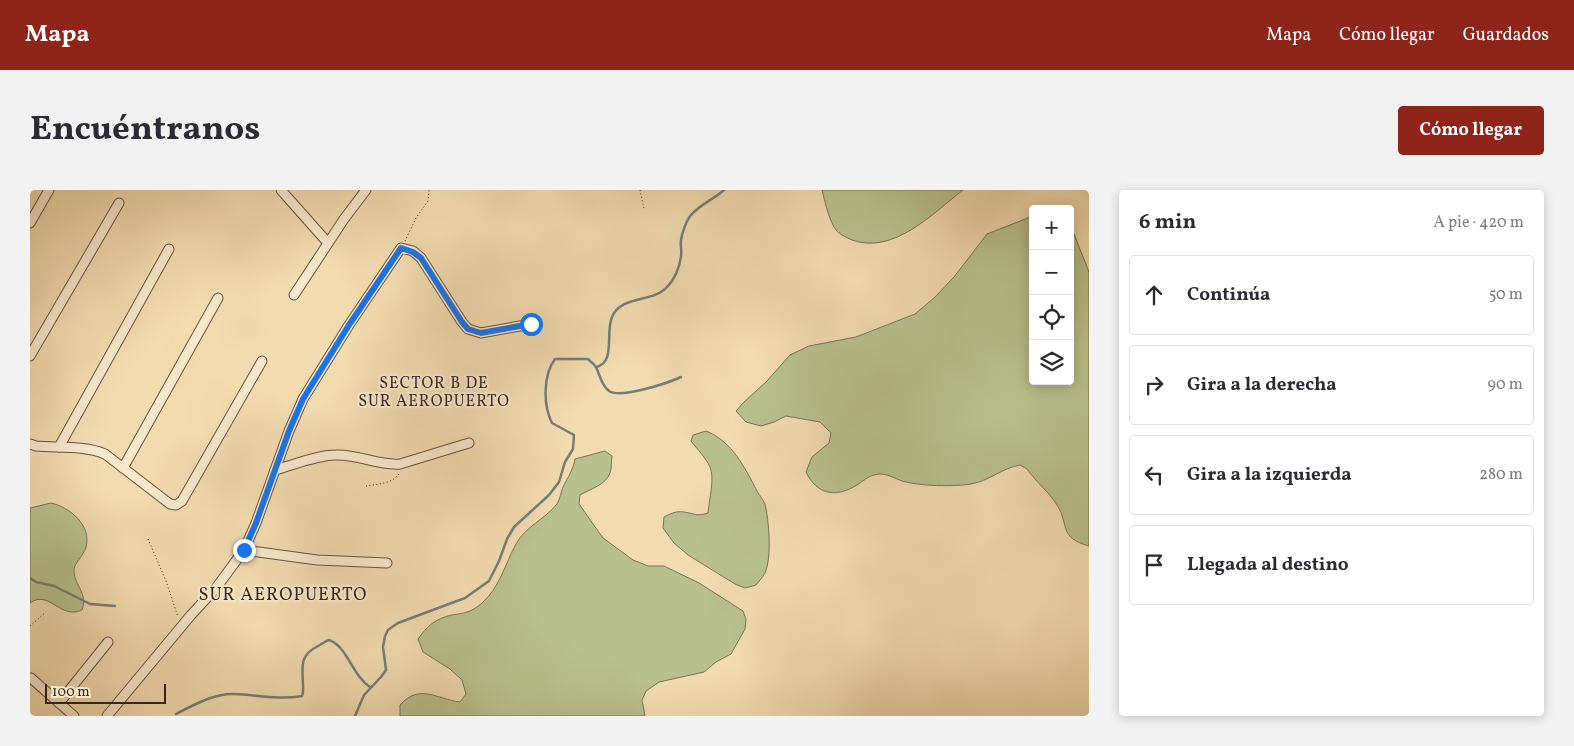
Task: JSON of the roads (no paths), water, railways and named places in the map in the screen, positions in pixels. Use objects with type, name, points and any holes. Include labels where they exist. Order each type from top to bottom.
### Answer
[{"type":"street","points":[[30,223],[49,190]]},
{"type":"street","points":[[281,190],[328,243]]},
{"type":"street","points":[[294,296],[328,243],[366,190]]},
{"type":"street","points":[[30,356],[119,203]]},
{"type":"street","points":[[107,716],[216,588],[244,550],[303,399],[349,325],[401,248],[413,252],[421,258],[468,329],[481,333],[531,324]]},
{"type":"street","points":[[59,448],[168,249]]},
{"type":"street","points":[[123,468],[218,298]]},
{"type":"street","points":[[30,444],[59,448],[83,448],[99,452],[170,504],[179,504],[262,361]]},
{"type":"street","points":[[275,470],[336,455],[360,457],[389,465],[400,464],[469,442]]},
{"type":"street","points":[[244,550],[317,560],[387,564]]},
{"type":"street","points":[[59,703],[108,642]]},
{"type":"street","points":[[31,678],[74,716]]},
{"type":"waterway","points":[[596,367],[606,360],[609,347],[610,324],[616,310],[622,305],[654,295],[667,287],[678,268],[684,227],[689,218],[694,211],[724,190]]},
{"type":"waterway","points":[[355,716],[364,695],[386,670],[383,647],[388,630],[398,623],[465,598],[489,581],[514,527],[549,495],[559,482],[565,462],[573,449],[574,435],[552,423],[549,416],[546,382],[555,359],[588,359],[596,367],[604,386],[609,391],[615,393],[633,392],[681,377]]},
{"type":"waterway","points":[[30,578],[36,582],[54,586],[90,604],[115,606]]},
{"type":"waterway","points":[[176,714],[219,695],[302,696],[304,660],[311,650],[329,640],[340,648],[364,682],[370,687]]},
{"type":"district","name":"SECTOR B DE SUR AEROPUERTO","points":[[434,391]]},
{"type":"district","name":"SUR AEROPUERTO","points":[[283,594]]}]
